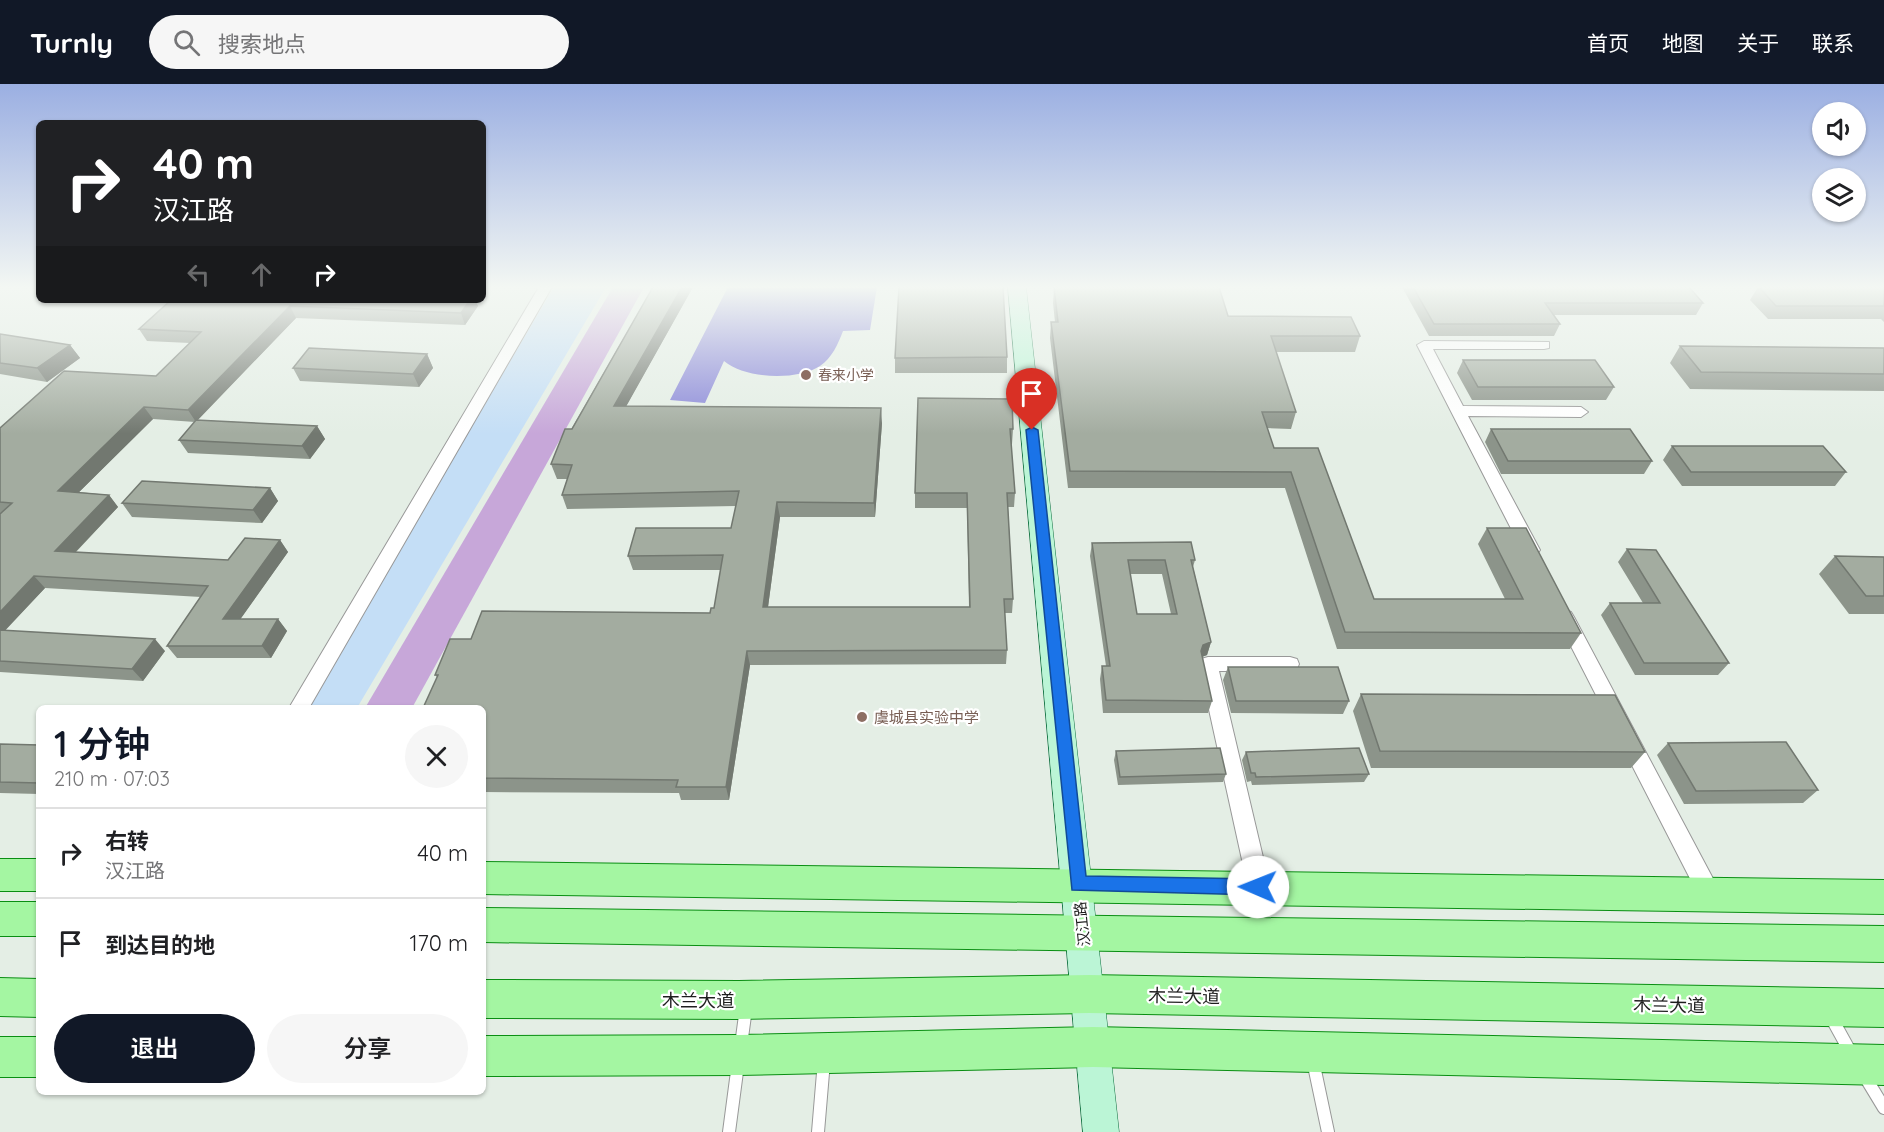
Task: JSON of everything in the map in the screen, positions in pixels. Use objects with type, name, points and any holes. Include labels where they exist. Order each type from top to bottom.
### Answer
[{"type":"main road","points":[[0,875],[36,874]]},
{"type":"main road","points":[[486,878],[1078,884],[1884,897]]},
{"type":"main road","points":[[0,919],[36,919]]},
{"type":"main road","points":[[486,925],[1884,944]]},
{"type":"main road","name":"木兰大道","points":[[486,999],[747,1000],[1089,994],[1884,1008]]},
{"type":"main road","points":[[0,998],[36,998]]},
{"type":"main road","points":[[486,1056],[739,1055],[1093,1047],[1871,1065]]},
{"type":"main road","points":[[0,1057],[36,1057]]},
{"type":"street","points":[[301,705],[517,336]]},
{"type":"street","name":"汉江路","points":[[1022,336],[1101,1132]]},
{"type":"street","points":[[1541,569],[1424,345],[1544,345]]},
{"type":"street","points":[[1459,411],[1581,412]]},
{"type":"street","points":[[1557,601],[1710,895]]},
{"type":"street","points":[[1258,887],[1208,664],[1290,664]]},
{"type":"street","points":[[1584,695],[1606,695]]},
{"type":"lane","points":[[729,1132],[747,1000]]},
{"type":"lane","points":[[1825,1007],[1871,1065],[1884,1108]]},
{"type":"lane","points":[[1312,1052],[1328,1132]]},
{"type":"lane","points":[[819,1132],[825,1053]]},
{"type":"shaded area","points":[[525,336],[577,336],[359,705],[307,705]]},
{"type":"shaded area","points":[[584,336],[617,336],[414,705],[367,705]]},
{"type":"shaded area","points":[[703,336],[841,336],[837,346],[824,363],[810,371],[771,376],[745,371],[724,361],[705,403],[670,400]]},
{"type":"building","points":[[0,336],[70,345],[37,368],[0,363]]},
{"type":"building","points":[[197,336],[261,336],[188,410],[144,407],[58,491],[109,495],[55,551],[228,560],[245,538],[280,540],[223,619],[278,619],[262,646],[167,646],[208,586],[34,576],[0,612],[0,514],[12,503],[0,502],[0,428],[64,371],[156,376]]},
{"type":"building","points":[[625,336],[654,336],[614,406],[881,408],[874,503],[777,502],[763,607],[970,607],[967,493],[915,493],[918,398],[1012,399],[1013,429],[1010,429],[1015,493],[1007,493],[1013,599],[1004,599],[1007,650],[747,651],[726,787],[676,787],[678,780],[486,778],[486,705],[424,705],[438,675],[435,675],[450,639],[471,639],[482,611],[710,613],[711,608],[714,608],[723,555],[628,556],[636,528],[731,528],[739,491],[562,495],[572,465],[551,464],[565,429],[572,429]]},
{"type":"building","points":[[896,336],[1006,336],[1007,357],[895,358]]},
{"type":"building","points":[[1053,336],[1360,336],[1271,336],[1296,412],[1262,412],[1274,448],[1318,448],[1374,599],[1523,599],[1487,528],[1526,528],[1581,633],[1345,632],[1291,472],[1070,471]]},
{"type":"building","points":[[1680,346],[1884,348],[1884,374],[1701,372]]},
{"type":"building","points":[[309,348],[427,354],[413,374],[293,368]]},
{"type":"building","points":[[1463,360],[1595,360],[1614,387],[1478,387]]},
{"type":"building","points":[[196,420],[317,426],[302,446],[179,440]]},
{"type":"building","points":[[1491,429],[1630,429],[1652,461],[1508,461]]},
{"type":"building","points":[[1672,446],[1823,446],[1846,472],[1691,472]]},
{"type":"building","points":[[142,481],[270,488],[253,510],[122,503]]},
{"type":"building","points":[[1191,542],[1195,560],[1191,560],[1211,642],[1203,645],[1201,651],[1212,701],[1106,700],[1102,666],[1110,666],[1092,543]],"holes":[[[1128,560],[1165,560],[1177,614],[1137,614]]]},
{"type":"building","points":[[1627,549],[1656,550],[1729,663],[1644,663],[1610,603],[1660,603]]},
{"type":"building","points":[[1835,556],[1884,557],[1884,596],[1866,596]]},
{"type":"building","points":[[0,630],[155,639],[132,669],[0,661]]},
{"type":"building","points":[[1228,667],[1338,667],[1349,701],[1236,701]]},
{"type":"building","points":[[1361,694],[1615,695],[1645,752],[1380,751]]},
{"type":"building","points":[[1786,742],[1818,790],[1696,791],[1668,743]]},
{"type":"building","points":[[0,744],[36,745],[36,783],[0,782]]},
{"type":"building","points":[[1220,748],[1226,774],[1120,777],[1116,751]]},
{"type":"building","points":[[1359,748],[1369,774],[1256,777],[1255,773],[1251,773],[1246,752]]},
{"type":"place","name":"春来小学","points":[[806,375]]},
{"type":"place","name":"虞城县实验中学","points":[[862,717]]},
{"type":"route","points":[[1032,430],[1078,884],[1258,887]]}]
